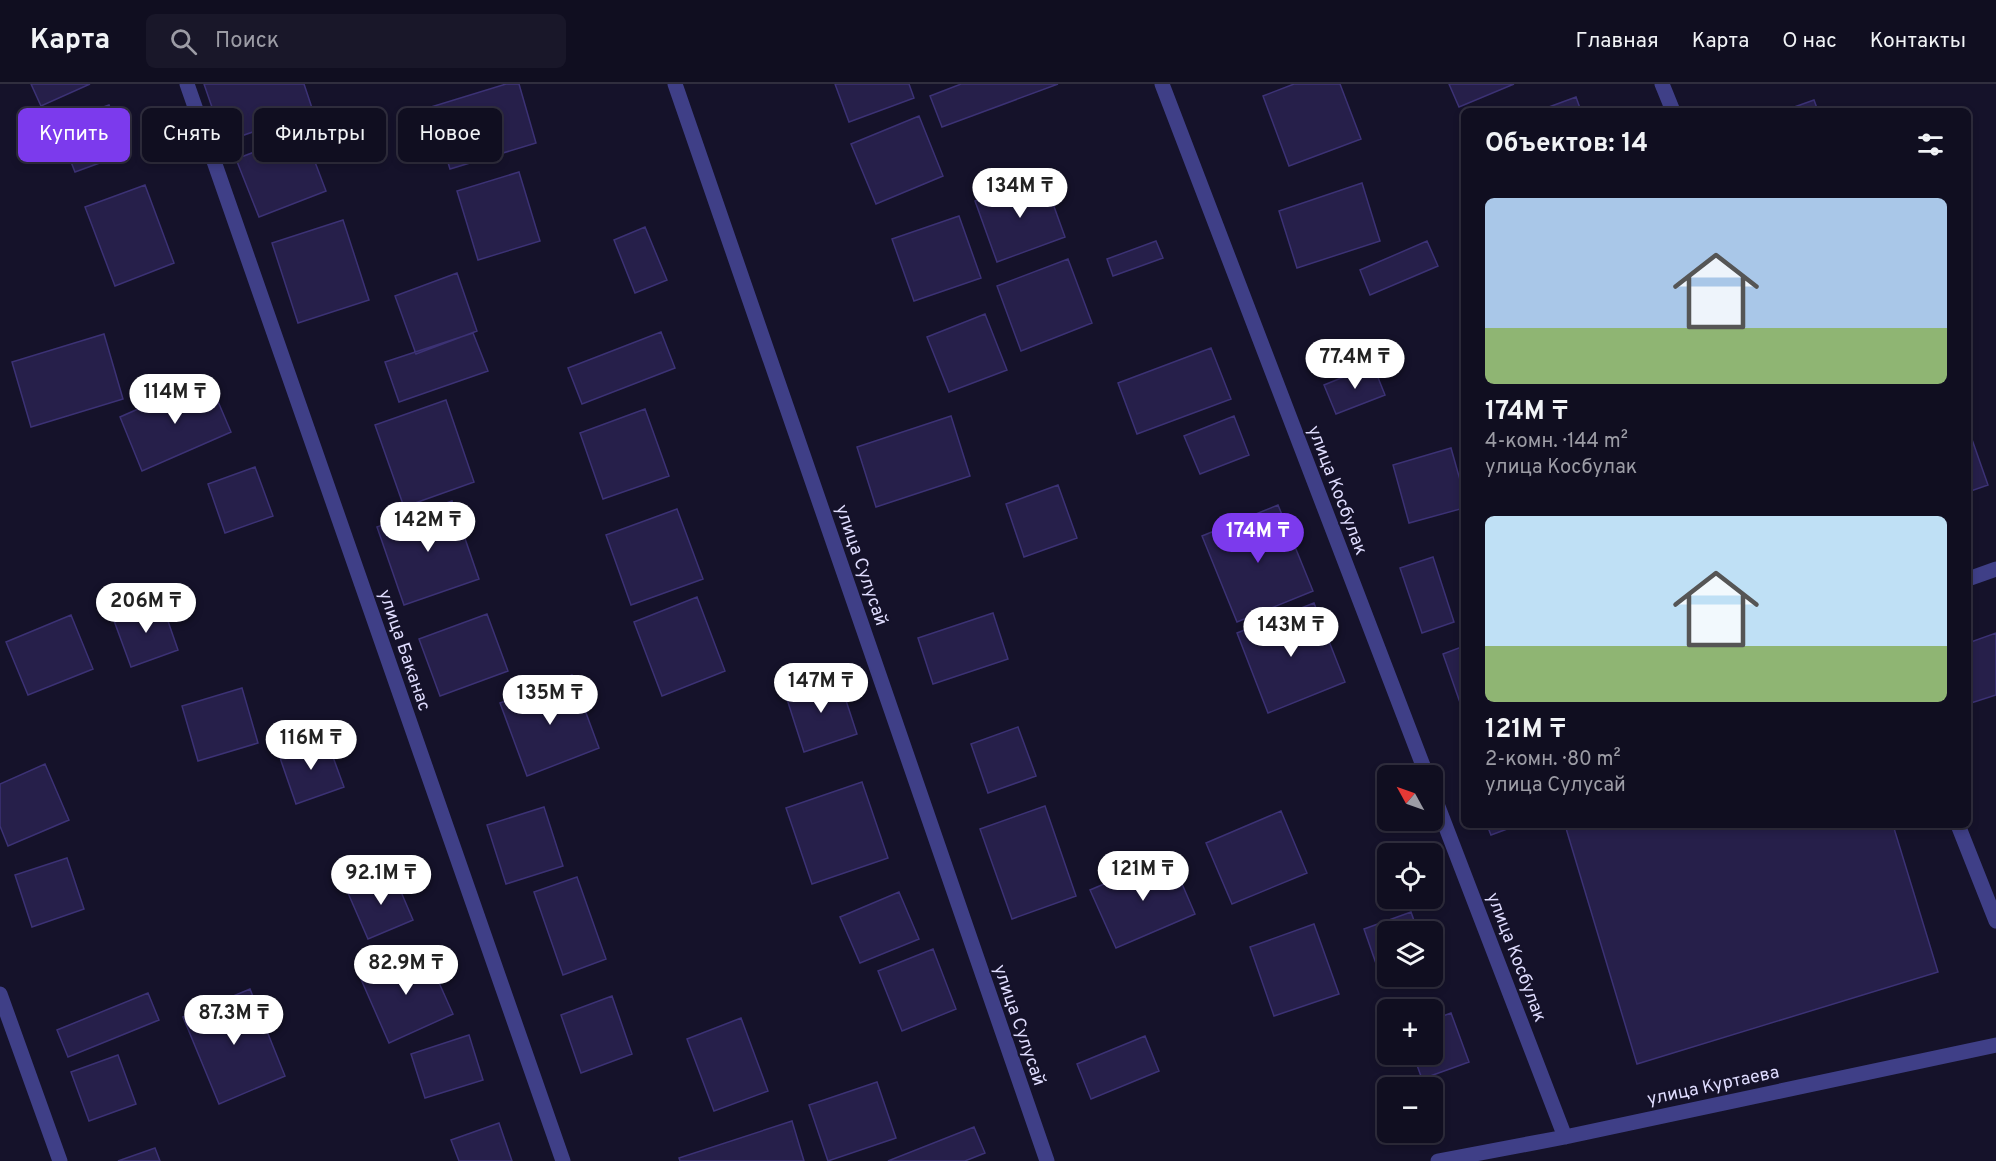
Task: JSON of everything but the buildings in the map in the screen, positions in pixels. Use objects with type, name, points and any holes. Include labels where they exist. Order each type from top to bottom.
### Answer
[{"type":"street","name":"улица Баканас","points":[[186,84],[563,1161]]},
{"type":"street","name":"улица Сулусай","points":[[675,84],[1047,1161]]},
{"type":"street","name":"улица Косбулак","points":[[1162,84],[1422,765]]},
{"type":"street","points":[[1662,84],[1672,108]]},
{"type":"street","points":[[1971,578],[1996,569]]},
{"type":"street","name":"улица Косбулак","points":[[1443,820],[1565,1137]]},
{"type":"street","points":[[1960,828],[1996,921]]},
{"type":"street","points":[[0,994],[60,1161]]},
{"type":"street","name":"улица Куртаева","points":[[1438,1161],[1565,1137],[1996,1044]]}]
